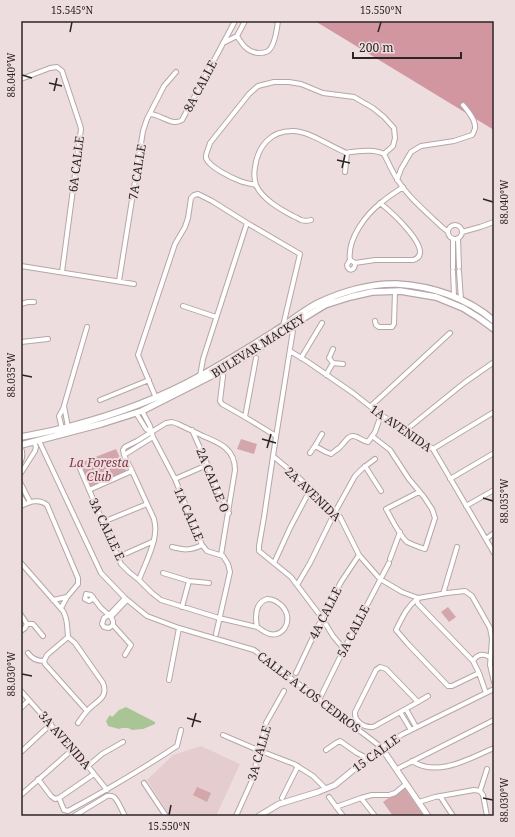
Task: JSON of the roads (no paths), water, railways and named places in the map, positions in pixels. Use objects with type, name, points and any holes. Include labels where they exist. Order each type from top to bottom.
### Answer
[{"type":"main road","name":"BULEVAR MACKEY","points":[[21,445],[37,441],[156,398],[200,376],[283,326],[317,303],[336,295],[370,286],[397,284],[431,289],[454,296]]},
{"type":"main road","name":"BULEVAR MACKEY","points":[[21,437],[101,424],[139,412],[253,352],[325,305],[350,297],[372,292],[395,291],[413,293],[458,303],[486,314],[494,321]]},
{"type":"main road","points":[[454,296],[458,303]]},
{"type":"main road","name":"BULEVAR MACKEY","points":[[458,303],[494,329]]},
{"type":"street","name":"8A CALLE","points":[[150,114],[155,114],[175,122],[182,120],[235,21]]},
{"type":"street","points":[[223,43],[237,36],[246,21]]},
{"type":"street","points":[[237,36],[243,46],[248,50],[253,53],[262,54],[268,51],[272,44],[276,35],[278,21]]},
{"type":"street","name":"6A CALLE","points":[[21,79],[50,68],[57,67],[62,71],[81,129],[62,272]]},
{"type":"street","name":"7A CALLE","points":[[119,281],[143,131],[147,119],[164,86],[176,72]]},
{"type":"street","points":[[256,185],[241,181],[210,164],[206,158],[206,152],[210,143],[249,94],[258,86],[274,82],[301,84],[323,93],[354,96],[373,108],[394,128],[395,138],[393,146],[384,154]]},
{"type":"street","points":[[397,180],[401,169],[411,152],[421,146],[454,141],[472,135],[475,129],[474,123],[470,114],[463,105]]},
{"type":"street","points":[[311,220],[302,220],[277,207],[262,194],[256,185],[254,175],[258,153],[263,144],[283,132],[294,131],[304,133],[347,153],[369,150],[381,152],[384,154],[397,180],[411,197],[447,231],[449,236],[455,239]]},
{"type":"street","points":[[346,172],[347,153]]},
{"type":"street","points":[[355,263],[354,269],[351,270],[346,265],[350,260],[349,255],[356,232],[380,203],[403,187]]},
{"type":"street","points":[[156,398],[138,355],[175,244],[188,218],[191,198],[194,195],[198,194],[203,196],[247,224],[300,254],[283,326]]},
{"type":"street","points":[[350,260],[355,263],[375,260],[413,260],[419,257],[420,250],[418,245],[408,231],[391,212],[380,203]]},
{"type":"street","points":[[455,239],[460,237],[462,232],[494,222]]},
{"type":"street","points":[[200,376],[202,359],[247,224]]},
{"type":"street","points":[[447,231],[448,227],[455,224],[461,228],[462,232]]},
{"type":"street","points":[[455,239],[459,269],[458,303]]},
{"type":"street","points":[[454,296],[453,269],[455,239]]},
{"type":"street","points":[[21,266],[134,284]]},
{"type":"street","points":[[375,321],[376,326],[379,327],[392,327],[394,324],[395,291]]},
{"type":"street","points":[[21,304],[34,302]]},
{"type":"street","points":[[183,306],[216,317]]},
{"type":"street","points":[[301,358],[322,322]]},
{"type":"street","points":[[294,324],[267,498],[258,546],[259,551],[291,577],[344,649]]},
{"type":"street","points":[[64,430],[59,416],[64,406],[87,327]]},
{"type":"street","points":[[371,406],[450,333]]},
{"type":"street","points":[[21,342],[48,339]]},
{"type":"street","points":[[333,349],[329,358],[333,363],[343,364]]},
{"type":"street","name":"1A AVENIDA","points":[[290,351],[433,449],[494,553]]},
{"type":"street","points":[[245,417],[256,358]]},
{"type":"street","points":[[406,430],[464,383],[494,362]]},
{"type":"street","points":[[326,375],[333,363]]},
{"type":"street","points":[[224,368],[220,402],[276,436]]},
{"type":"street","points":[[100,400],[149,380]]},
{"type":"street","points":[[64,406],[64,430]]},
{"type":"street","name":"1A CALLE","points":[[139,412],[146,429],[151,432],[174,479],[202,545],[207,551],[221,555]]},
{"type":"street","points":[[433,449],[494,412]]},
{"type":"street","points":[[315,446],[331,454],[340,448],[352,435],[368,442],[382,415]]},
{"type":"street","points":[[139,580],[156,533],[154,520],[124,454],[123,450],[125,447],[166,423],[172,422],[219,442],[234,458],[235,470],[229,514]]},
{"type":"street","name":"2A CALLE O","points":[[192,430],[229,514],[221,555]]},
{"type":"street","points":[[310,453],[322,434]]},
{"type":"street","points":[[372,436],[390,450],[409,479],[419,492],[432,509],[434,518],[425,549],[407,541],[386,509],[419,492]]},
{"type":"street","points":[[124,454],[153,437]]},
{"type":"street","points":[[21,473],[35,451],[37,441]]},
{"type":"street","name":"CALLE A LOS CEDROS","points":[[37,441],[101,573],[126,599],[147,616],[179,628],[254,650],[381,747],[398,768],[405,785],[428,816]]},
{"type":"street","points":[[21,448],[23,452],[21,461]]},
{"type":"street","points":[[450,479],[494,453]]},
{"type":"street","name":"2A AVENIDA","points":[[273,456],[298,477],[340,517],[359,555],[380,579],[402,592],[418,598]]},
{"type":"street","points":[[297,585],[310,564],[354,476],[375,459]]},
{"type":"street","name":"3A CALLE E","points":[[78,464],[121,564],[152,593],[161,600],[182,607],[257,627]]},
{"type":"street","points":[[174,479],[207,465]]},
{"type":"street","points":[[365,466],[381,491]]},
{"type":"street","points":[[89,490],[132,471]]},
{"type":"street","points":[[21,484],[30,502]]},
{"type":"street","points":[[274,563],[310,490]]},
{"type":"street","points":[[466,506],[494,490]]},
{"type":"street","points":[[21,497],[23,505],[30,502],[39,501],[47,504],[78,578],[78,584],[67,597],[61,608]]},
{"type":"street","points":[[103,522],[147,504]]},
{"type":"street","name":"5A CALLE","points":[[319,700],[390,561],[400,532]]},
{"type":"street","points":[[486,539],[494,533]]},
{"type":"street","points":[[118,557],[154,542]]},
{"type":"street","points":[[172,547],[189,550],[202,545]]},
{"type":"street","points":[[443,594],[457,547]]},
{"type":"street","points":[[216,634],[230,572],[225,557],[221,555]]},
{"type":"street","name":"4A CALLE","points":[[296,673],[341,582],[359,555]]},
{"type":"street","points":[[21,563],[61,608],[68,623],[68,637],[47,655],[44,661]]},
{"type":"street","points":[[163,573],[189,581],[209,583]]},
{"type":"street","points":[[182,607],[189,581]]},
{"type":"street","points":[[479,672],[452,686],[448,686],[396,630],[410,604],[418,598],[465,591],[472,596],[490,628],[492,639],[490,657],[494,682]]},
{"type":"street","points":[[53,600],[67,597]]},
{"type":"street","points":[[93,597],[101,608],[114,621],[113,625],[131,645],[125,655]]},
{"type":"street","points":[[418,598],[418,604],[473,661],[479,672],[486,693]]},
{"type":"street","points":[[113,625],[109,628],[104,626],[102,624],[104,618],[110,616],[126,599]]},
{"type":"street","points":[[272,599],[286,610],[288,616],[284,630],[276,634],[266,633],[257,627],[255,618],[259,604],[262,600],[272,599]]},
{"type":"street","points":[[21,615],[27,624]]},
{"type":"street","points":[[21,631],[26,628],[27,624]]},
{"type":"street","points":[[27,624],[33,624],[43,636]]},
{"type":"street","points":[[169,680],[179,628]]},
{"type":"street","points":[[68,637],[75,643],[104,683],[105,688],[105,694],[87,711],[78,723]]},
{"type":"street","points":[[28,653],[37,661],[44,661]]},
{"type":"street","points":[[473,661],[482,654],[490,657]]},
{"type":"street","points":[[44,661],[87,711]]},
{"type":"street","points":[[418,702],[386,669],[380,667],[376,670],[354,716],[356,720],[365,726],[373,727],[406,709],[418,702],[428,696]]},
{"type":"street","name":"15 CALLE","points":[[259,816],[282,803],[318,792],[324,787],[335,784],[381,747],[416,727],[494,689]]},
{"type":"street","name":"3A CALLE","points":[[236,816],[254,776],[258,750],[266,723],[284,690]]},
{"type":"street","name":"3A AVENIDA","points":[[21,691],[73,750],[75,750],[107,790]]},
{"type":"street","points":[[21,708],[29,700]]},
{"type":"street","points":[[406,709],[416,727]]},
{"type":"street","points":[[400,712],[411,730]]},
{"type":"street","points":[[398,768],[494,720]]},
{"type":"street","points":[[21,752],[51,724]]},
{"type":"street","points":[[59,798],[64,810],[68,811],[107,790],[176,746],[181,730]]},
{"type":"street","points":[[223,735],[298,766],[313,776],[324,787]]},
{"type":"street","points":[[326,750],[340,741],[367,758]]},
{"type":"street","points":[[88,766],[102,754],[123,742]]},
{"type":"street","points":[[412,761],[424,766],[439,767],[457,764],[494,748]]},
{"type":"street","points":[[21,795],[73,750]]},
{"type":"street","points":[[358,753],[362,762]]},
{"type":"street","points":[[282,798],[298,766]]},
{"type":"street","points":[[487,769],[480,791],[483,796],[487,816]]},
{"type":"street","points":[[38,779],[51,796],[59,798],[94,774]]},
{"type":"street","points":[[144,783],[166,816]]},
{"type":"street","points":[[336,807],[361,798],[377,795],[389,795],[395,793],[405,785]]},
{"type":"street","points":[[419,802],[474,790],[480,791]]},
{"type":"street","points":[[74,816],[107,796],[113,797],[116,800],[125,816]]},
{"type":"street","points":[[329,797],[343,816]]},
{"type":"street","points":[[438,797],[453,816]]},
{"type":"street","points":[[361,798],[375,816]]},
{"type":"park label","name":"La Foresta Club","points":[[99,469]]}]
